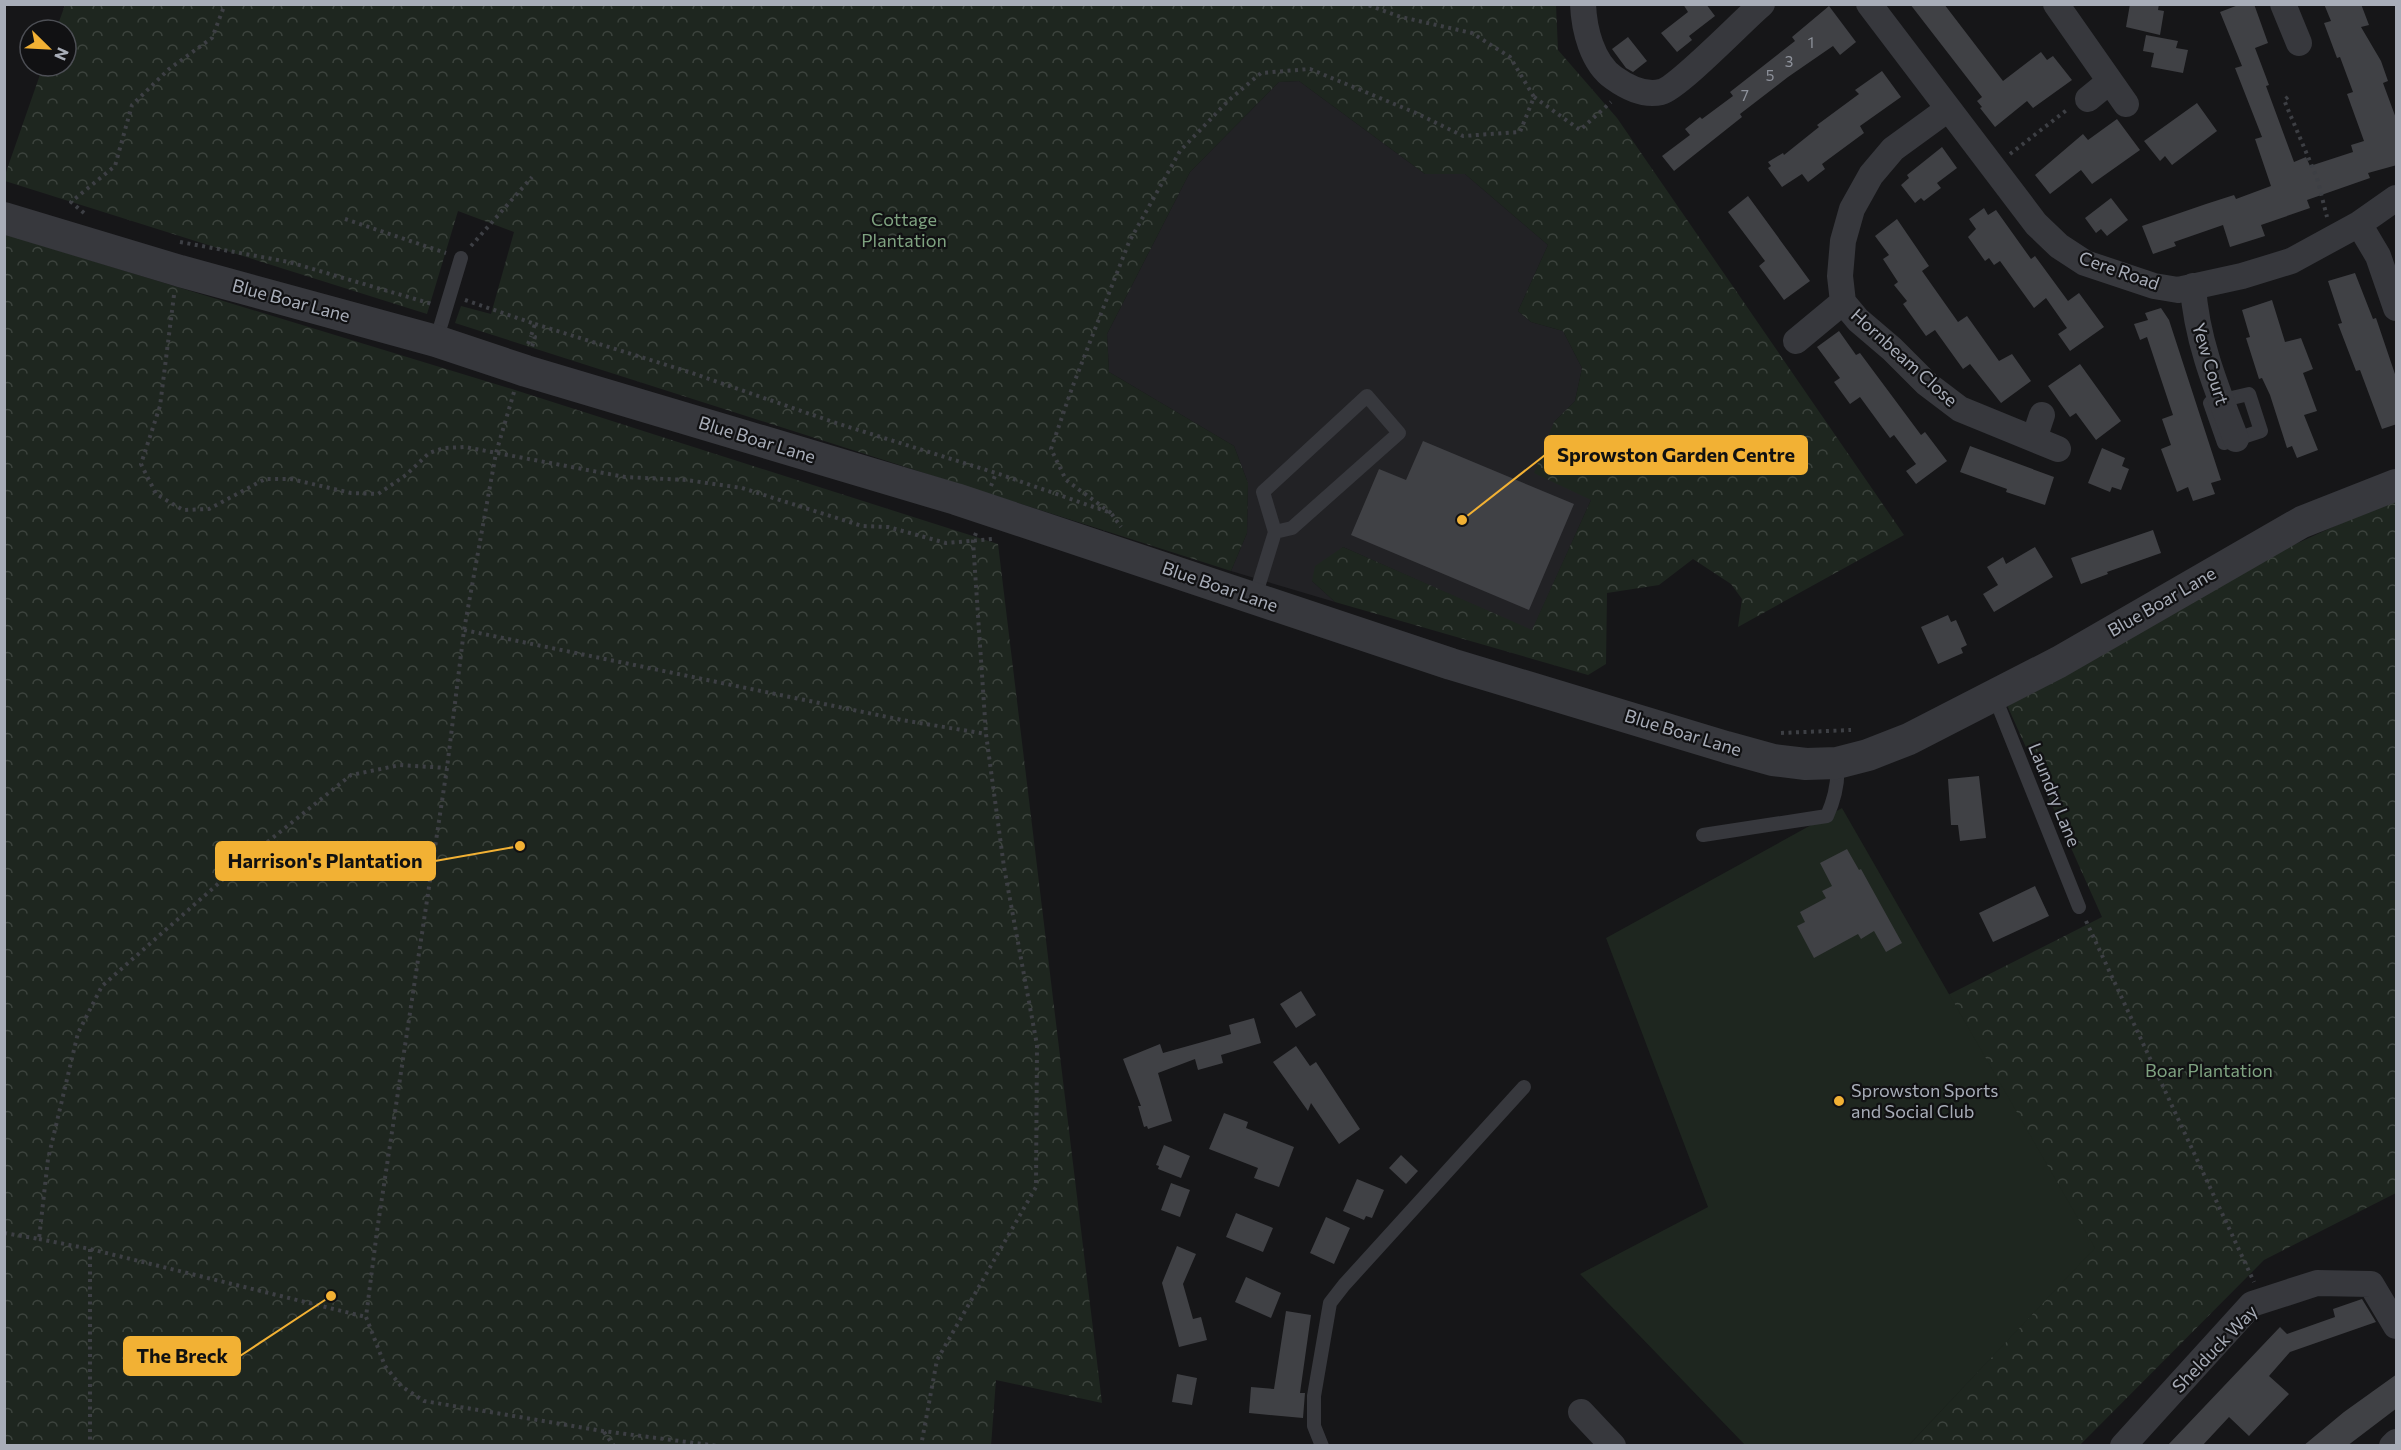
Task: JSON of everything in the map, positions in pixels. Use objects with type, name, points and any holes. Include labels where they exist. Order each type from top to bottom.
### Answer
[{"type":"street","points":[[1582,4],[1584,27],[1596,55],[1611,76],[1627,87],[1646,93],[1663,91],[1762,4]]},
{"type":"street","name":"Cere Road","points":[[1869,4],[2036,224],[2059,246],[2085,263],[2154,286],[2178,290],[2242,276],[2291,261],[2359,224],[2397,198]]},
{"type":"street","points":[[2056,4],[2126,104]]},
{"type":"street","points":[[2283,4],[2299,43]]},
{"type":"street","points":[[2088,99],[2110,81]]},
{"type":"street","name":"Hornbeam Close","points":[[1948,109],[1893,149],[1866,184],[1852,209],[1843,241],[1840,276],[1843,302],[1857,320],[1892,349],[1927,384],[1960,409],[2058,449]]},
{"type":"street","name":"Blue Boar Lane","points":[[4,218],[180,271],[436,341],[526,371],[984,508],[1451,664],[1726,747],[1773,760],[1806,764],[1837,763],[1868,755],[1909,739],[2059,662],[2302,522],[2397,485]]},
{"type":"street","points":[[2359,224],[2378,256],[2397,308]]},
{"type":"street","name":"Yew Court","points":[[2193,286],[2195,316],[2220,399],[2236,439]]},
{"type":"street","name":"Hornbeam Close","points":[[1796,341],[1843,302]]},
{"type":"street","points":[[2034,439],[2042,416]]},
{"type":"street","name":"Shelduck Way","points":[[2123,1446],[2252,1305],[2317,1283],[2371,1284],[2397,1326]]},
{"type":"street","points":[[1581,1412],[1613,1446]]},
{"type":"street","points":[[2392,1446],[2397,1442]]},
{"type":"lane","points":[[436,341],[461,258]]},
{"type":"lane","points":[[1254,600],[1275,532],[1263,492],[1367,396],[1399,433],[1292,528],[1275,532]]},
{"type":"lane","name":"Laundry Lane","points":[[1995,695],[2079,907]]},
{"type":"lane","points":[[1703,835],[1827,816],[1835,798],[1839,774],[1837,763]]},
{"type":"lane","points":[[1323,1446],[1314,1426],[1314,1396],[1330,1303],[1524,1087]]},
{"type":"path","points":[[85,214],[71,202],[115,165],[132,105],[169,69],[212,39],[225,4]]},
{"type":"path","points":[[1365,4],[1401,17],[1472,33],[1510,57],[1534,97],[1580,130],[1627,87]]},
{"type":"path","points":[[1125,532],[1111,513],[1065,480],[1051,449],[1072,388],[1129,242],[1180,151],[1229,100],[1261,73],[1310,69],[1416,113],[1463,136],[1520,132],[1534,97]]},
{"type":"path","points":[[1993,167],[2084,97],[2088,99]]},
{"type":"path","points":[[2288,97],[2284,100],[2317,178],[2333,238]]},
{"type":"path","points":[[345,219],[461,258],[532,177]]},
{"type":"path","points":[[179,241],[332,273],[535,324],[689,372],[836,423],[996,472],[1111,513]]},
{"type":"path","points":[[175,290],[160,406],[141,464],[156,494],[183,510],[209,508],[265,479],[291,479],[351,494],[378,494],[406,475],[429,453],[444,448],[465,447],[625,477],[686,480],[742,488],[862,526],[888,527]]},
{"type":"path","points":[[526,371],[535,337],[531,336],[535,324]]},
{"type":"path","points":[[508,416],[496,453],[464,630],[447,768],[378,1220],[366,1317],[385,1366],[401,1386],[424,1401],[603,1431],[717,1446]]},
{"type":"path","points":[[921,1446],[937,1360],[1036,1187],[1037,1045],[1004,867],[986,734],[974,542],[996,472]]},
{"type":"path","points":[[464,630],[902,720],[986,734]]},
{"type":"path","points":[[1780,733],[1850,731],[1861,728]]},
{"type":"path","points":[[39,1239],[48,1159],[78,1032],[102,986],[245,860],[351,775],[400,765],[447,768]]},
{"type":"path","points":[[2079,907],[2264,1301]]},
{"type":"path","points":[[4,1233],[90,1249],[366,1317]]},
{"type":"path","points":[[90,1249],[90,1446]]},
{"type":"path","points":[[603,1431],[614,1446]]},
{"type":"shaded area","points":[[1299,81],[1425,174],[1465,174],[1548,245],[1518,311],[1531,322],[1563,331],[1582,368],[1575,401],[1554,422],[1591,500],[1532,631],[1343,547],[1312,581],[1335,602],[1231,571],[1247,533],[1248,483],[1234,446],[1109,372],[1107,334],[1190,172],[1279,82]]},
{"type":"green space","name":"Cottage Plantation","points":[[65,5],[1556,5],[1558,50],[1617,118],[1904,535],[1738,627],[1742,599],[1731,584],[1693,559],[1659,585],[1607,593],[1606,664],[1588,675],[1335,602],[1312,581],[1315,566],[1343,547],[1532,630],[1591,500],[1534,473],[1554,422],[1575,401],[1582,368],[1563,331],[1531,322],[1518,311],[1548,245],[1465,174],[1425,174],[1299,81],[1279,82],[1190,172],[1107,334],[1109,372],[1234,446],[1248,483],[1247,533],[1231,571],[455,323],[461,306],[491,314],[514,232],[458,211],[427,314],[5,181],[5,175],[39,78],[78,78],[78,18],[60,18]]},
{"type":"green space","points":[[4,234],[515,390],[998,544],[1102,1403],[996,1380],[991,1446],[5,1445]]},
{"type":"green space","name":"Boar Plantation","points":[[2396,498],[2396,1193],[2264,1260],[2080,1445],[1908,1446],[2094,1248],[1948,995],[2102,917],[2007,705],[2215,581]]},
{"type":"green space","name":"Sprowston Sports and Social Club","points":[[1842,808],[2095,1248],[1908,1446],[1745,1445],[1580,1274],[1708,1207],[1606,938]]},
{"type":"building","points":[[1683,4],[1706,4],[1715,16],[1689,36],[1692,40],[1677,52],[1661,33],[1688,12]]},
{"type":"building","points":[[1910,4],[1944,4],[2003,81],[2041,52],[2047,60],[2053,56],[2072,80],[2033,108],[2027,101],[1995,127],[1980,108],[1982,107],[1977,101],[1982,97]]},
{"type":"building","points":[[2130,4],[2159,4],[2158,10],[2164,11],[2160,35],[2126,27]]},
{"type":"building","points":[[2241,4],[2254,4],[2268,43],[2255,48],[2269,85],[2266,86],[2294,162],[2306,157],[2310,166],[2353,152],[2351,145],[2364,141],[2347,94],[2353,92],[2324,23],[2331,21],[2324,4],[2361,4],[2369,25],[2361,27],[2381,61],[2388,81],[2383,83],[2397,121],[2397,165],[2368,173],[2370,178],[2307,200],[2310,208],[2261,225],[2265,236],[2230,247],[2223,225],[2174,242],[2176,246],[2153,254],[2142,226],[2234,195],[2236,199],[2271,186],[2255,139],[2262,137],[2235,68],[2242,66],[2220,12]]},
{"type":"building","points":[[1829,6],[1856,42],[1840,55],[1833,46],[1788,77],[1740,114],[1742,117],[1674,171],[1662,156],[1690,135],[1685,129],[1733,96],[1730,92],[1795,41],[1792,37]]},
{"type":"building","points":[[2146,35],[2178,41],[2176,48],[2188,50],[2183,73],[2151,67],[2154,53],[2143,51]]},
{"type":"building","points":[[1628,37],[1647,61],[1633,72],[1626,68],[1612,49]]},
{"type":"building","points":[[1882,71],[1901,97],[1860,126],[1864,133],[1822,164],[1825,169],[1808,182],[1802,174],[1782,187],[1768,168],[1771,166],[1768,162],[1783,153],[1784,155],[1819,127],[1817,125],[1859,94],[1855,90]]},
{"type":"building","points":[[2197,103],[2217,131],[2172,165],[2165,156],[2160,161],[2144,141]]},
{"type":"building","points":[[2117,119],[2140,150],[2092,184],[2081,170],[2050,194],[2035,175],[2083,134],[2088,140]]},
{"type":"building","points":[[1942,147],[1957,168],[1937,183],[1941,188],[1924,201],[1921,198],[1915,203],[1901,185],[1909,178],[1907,175]]},
{"type":"building","points":[[1748,196],[1810,281],[1784,300],[1759,266],[1765,261],[1728,212]]},
{"type":"building","points":[[2111,198],[2128,220],[2107,236],[2101,229],[2096,233],[2085,218]]},
{"type":"building","points":[[1984,208],[1988,215],[1996,210],[2031,259],[2035,256],[2068,301],[2079,293],[2104,327],[2070,351],[2058,334],[2067,328],[2046,298],[2034,308],[2000,261],[1994,265],[1989,258],[1985,261],[1968,237],[1976,229],[1969,219]]},
{"type":"building","points":[[1897,219],[1929,266],[1922,271],[1958,322],[1967,316],[1999,361],[2012,354],[2031,381],[2001,403],[1970,364],[1963,369],[1935,330],[1926,336],[1903,304],[1907,301],[1894,285],[1898,282],[1883,259],[1889,255],[1875,236]]},
{"type":"building","points":[[2355,273],[2373,319],[2376,318],[2397,380],[2397,424],[2382,429],[2360,370],[2356,371],[2338,324],[2342,323],[2328,281]]},
{"type":"building","points":[[2272,300],[2285,342],[2301,338],[2313,369],[2303,373],[2317,411],[2304,415],[2318,450],[2297,458],[2292,446],[2287,448],[2270,395],[2262,378],[2259,379],[2246,338],[2250,337],[2242,310]]},
{"type":"building","points":[[2161,308],[2169,320],[2221,480],[2211,483],[2215,494],[2193,501],[2188,487],[2177,492],[2161,449],[2171,445],[2162,419],[2173,415],[2147,337],[2140,340],[2134,324],[2148,320],[2145,313]]},
{"type":"building","points":[[1839,331],[1856,355],[1860,353],[1921,435],[1925,432],[1947,461],[1916,484],[1906,471],[1916,464],[1894,435],[1890,438],[1860,397],[1850,404],[1834,382],[1840,378],[1817,347]]},
{"type":"building","points":[[2080,364],[2121,421],[2096,440],[2076,413],[2070,417],[2048,386]]},
{"type":"building","points":[[1423,441],[1574,504],[1529,610],[1351,535],[1379,469],[1406,480]]},
{"type":"building","points":[[1970,446],[2054,477],[2045,505],[2006,492],[2007,489],[1960,472]]},
{"type":"building","points":[[2102,448],[2125,458],[2122,466],[2129,469],[2121,490],[2112,487],[2110,492],[2088,483]]},
{"type":"building","points":[[2153,530],[2161,553],[2081,584],[2071,558]]},
{"type":"building","points":[[2035,547],[2053,577],[1994,612],[1983,594],[1998,585],[1987,567],[2003,557],[2006,564]]},
{"type":"building","points":[[1948,615],[1951,622],[1956,620],[1967,645],[1961,648],[1963,653],[1938,664],[1921,627]]},
{"type":"building","points":[[1979,776],[1986,838],[1960,841],[1958,825],[1951,825],[1948,779]]},
{"type":"building","points":[[1847,849],[1859,870],[1861,869],[1902,943],[1886,952],[1874,931],[1861,939],[1858,934],[1814,958],[1797,926],[1805,922],[1800,912],[1826,898],[1822,891],[1832,886],[1820,863]]},
{"type":"building","points":[[2035,886],[2049,916],[1993,942],[1979,913]]},
{"type":"building","points":[[1301,991],[1316,1015],[1296,1028],[1280,1004]]},
{"type":"building","points":[[1254,1018],[1261,1043],[1221,1055],[1223,1063],[1198,1070],[1195,1059],[1158,1073],[1172,1121],[1148,1129],[1147,1126],[1144,1127],[1138,1106],[1141,1106],[1123,1059],[1160,1044],[1163,1053],[1231,1034],[1229,1025]]},
{"type":"building","points":[[1296,1046],[1310,1066],[1316,1062],[1360,1129],[1339,1144],[1311,1103],[1308,1111],[1273,1062]]},
{"type":"building","points":[[1224,1113],[1248,1122],[1246,1128],[1294,1147],[1279,1187],[1254,1178],[1258,1168],[1209,1149]]},
{"type":"building","points":[[1164,1145],[1190,1156],[1181,1178],[1158,1169],[1159,1166],[1156,1165]]},
{"type":"building","points":[[1401,1155],[1418,1171],[1406,1184],[1389,1168]]},
{"type":"building","points":[[1357,1179],[1384,1190],[1372,1218],[1366,1216],[1364,1220],[1343,1211]]},
{"type":"building","points":[[1171,1183],[1190,1190],[1180,1217],[1161,1210]]},
{"type":"building","points":[[1236,1213],[1273,1228],[1263,1252],[1226,1237]]},
{"type":"building","points":[[1326,1217],[1350,1228],[1334,1264],[1310,1253]]},
{"type":"building","points":[[1177,1246],[1196,1254],[1183,1284],[1193,1319],[1201,1317],[1207,1340],[1179,1347],[1162,1283]]},
{"type":"building","points":[[1246,1277],[1281,1293],[1271,1318],[1235,1302]]},
{"type":"building","points":[[2362,1299],[2376,1322],[2290,1352],[2269,1376],[2289,1394],[2249,1436],[2229,1417],[2202,1446],[2167,1446],[2280,1327],[2287,1334],[2335,1317],[2333,1309]]},
{"type":"building","points":[[1286,1311],[1311,1315],[1300,1393],[1305,1393],[1303,1418],[1249,1413],[1251,1387],[1274,1389]]},
{"type":"building","points":[[1177,1374],[1197,1378],[1192,1405],[1172,1402]]},
{"type":"building","points":[[2397,1374],[2397,1408],[2347,1446],[2303,1446],[2344,1412]]},
{"type":"place","name":"Sprowston Garden Centre","points":[[1462,520]]},
{"type":"place","name":"Harrison's Plantation","points":[[520,846]]},
{"type":"place","name":"Sprowston Sports and Social Club","points":[[1839,1101]]},
{"type":"place","name":"The Breck","points":[[331,1296]]}]
